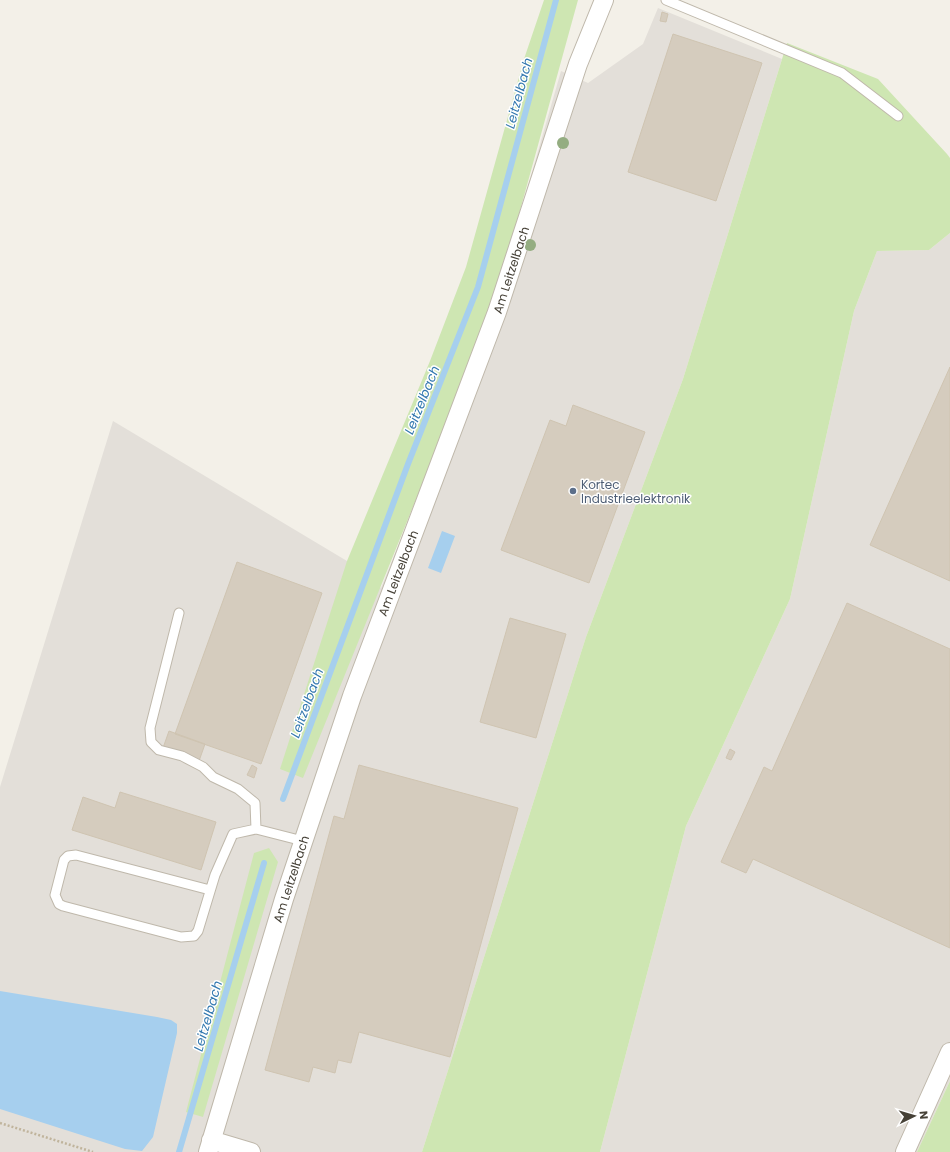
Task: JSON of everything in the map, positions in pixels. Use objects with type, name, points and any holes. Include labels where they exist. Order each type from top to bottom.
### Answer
[{"type":"street","name":"Am Leitzelbach","points":[[209,1146],[303,841],[352,696],[497,312],[578,64],[604,0]]},
{"type":"street","points":[[906,1152],[950,1052]]},
{"type":"street","points":[[209,1146],[251,1152]]},
{"type":"lane","points":[[666,0],[842,73],[898,116]]},
{"type":"lane","points":[[178,613],[150,728],[151,742],[159,750],[182,756],[203,767],[213,777],[248,795],[255,803],[256,829]]},
{"type":"lane","points":[[210,890],[76,855],[68,856],[64,860],[55,895],[59,904],[64,906],[181,937],[194,936],[198,931],[210,890],[233,834],[256,829],[303,841]]},
{"type":"path","points":[[0,1123],[93,1152]]},
{"type":"shaded area","points":[[658,8],[782,59],[683,379],[586,637],[422,1152],[0,1152],[0,787],[113,421],[347,561],[381,588],[492,312],[561,71],[588,83],[643,44]]},
{"type":"shaded area","points":[[950,233],[950,1081],[917,1152],[600,1152],[686,826],[790,599],[854,311],[877,251],[929,250]]},
{"type":"green space","points":[[544,0],[578,0],[492,312],[303,778],[280,769],[347,561],[430,361],[466,267],[524,59]]},
{"type":"green space","points":[[787,43],[878,79],[947,154],[950,158],[950,233],[929,250],[877,251],[854,311],[790,599],[686,826],[600,1152],[422,1152],[586,637],[683,379]]},
{"type":"green space","points":[[269,848],[278,862],[203,1117],[186,1112],[254,853]]},
{"type":"green space","points":[[950,1081],[950,1152],[917,1152]]},
{"type":"water","points":[[442,531],[455,536],[441,573],[428,568]]},
{"type":"water","points":[[0,991],[157,1017],[171,1020],[177,1024],[177,1033],[153,1137],[142,1151],[125,1149],[0,1109]]},
{"type":"building","points":[[662,12],[668,14],[666,22],[660,21]]},
{"type":"building","points":[[673,34],[762,63],[716,201],[628,172]]},
{"type":"building","points":[[950,367],[950,581],[870,545]]},
{"type":"building","name":"Kortec Industrieelektronik","points":[[573,405],[645,432],[589,583],[501,550],[550,420],[566,426]]},
{"type":"building","points":[[237,562],[322,593],[261,764],[175,734]]},
{"type":"building","points":[[847,603],[950,649],[950,948],[753,859],[746,873],[721,862],[764,767],[772,771]]},
{"type":"building","points":[[510,618],[566,634],[536,738],[480,722]]},
{"type":"building","points":[[169,731],[205,744],[199,761],[163,748]]},
{"type":"building","points":[[730,749],[735,752],[731,760],[726,758]]},
{"type":"building","points":[[252,765],[257,768],[254,778],[247,775]]},
{"type":"building","points":[[359,765],[518,808],[450,1057],[359,1032],[351,1063],[338,1060],[335,1073],[313,1067],[309,1082],[265,1070],[334,816],[344,819]]},
{"type":"building","points":[[120,792],[216,822],[201,870],[72,830],[83,797],[115,808]]},
{"type":"waterway","name":"Leitzelbach","points":[[283,799],[408,464],[478,287],[556,0]]},
{"type":"waterway","name":"Leitzelbach","points":[[179,1152],[264,863]]},
{"type":"place","name":"Kortec Industrieelektronik","points":[[573,491]]}]
